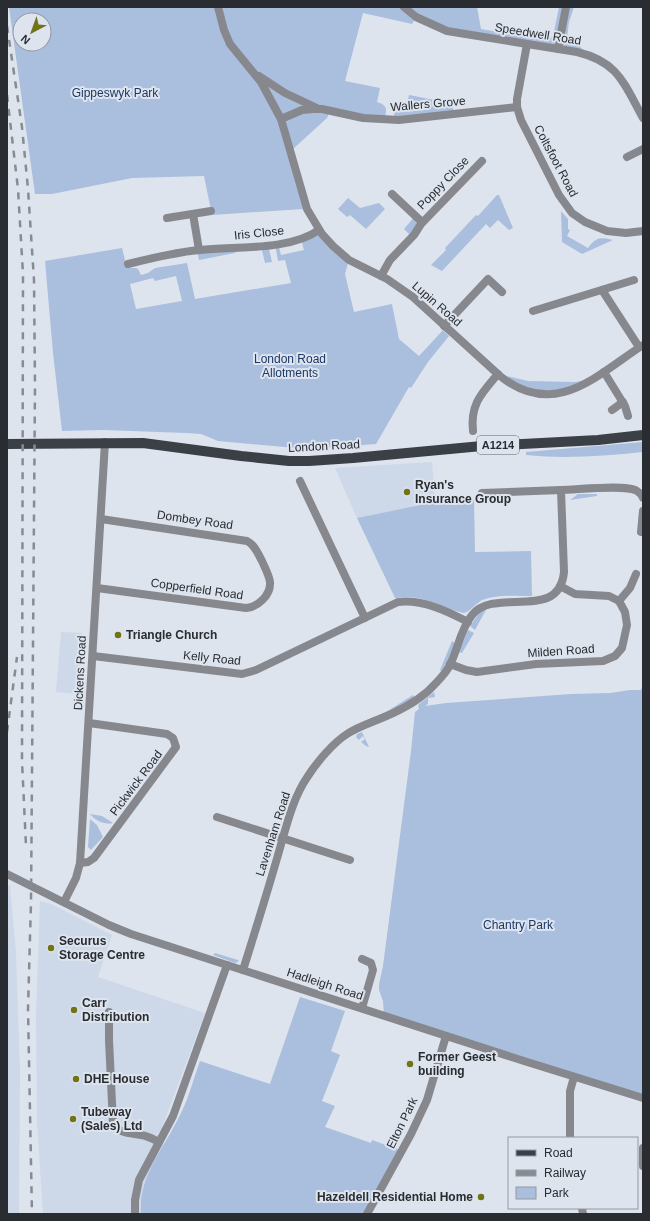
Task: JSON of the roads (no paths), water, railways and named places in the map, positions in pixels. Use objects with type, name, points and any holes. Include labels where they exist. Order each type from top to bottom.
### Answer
[{"type":"main road","name":"London Road","points":[[7,444],[105,442],[143,443],[241,456],[290,461],[309,461],[482,446],[598,440],[643,435]]},
{"type":"street","name":"Wallers Grove","points":[[218,7],[220,20],[234,51],[251,69],[266,90],[281,119],[302,110],[317,109],[363,118],[400,120],[517,107]]},
{"type":"street","name":"Speedwell Road","points":[[404,7],[416,17],[428,24],[447,31],[558,49],[591,56],[607,64],[621,78],[643,118]]},
{"type":"street","points":[[558,49],[566,7]]},
{"type":"street","name":"Coltsfoot Road","points":[[527,44],[518,92],[517,107],[521,120],[559,195],[572,213],[585,222],[607,231],[626,233],[643,231]]},
{"type":"street","name":"Wallers Grove","points":[[251,69],[276,88],[317,109]]},
{"type":"street","name":"Lupin Road","points":[[281,119],[307,209],[319,230],[329,242],[349,260],[381,276],[413,297],[506,381],[537,394],[550,395],[562,393],[576,389],[604,372],[641,346]]},
{"type":"street","points":[[627,157],[643,149]]},
{"type":"street","name":"Poppy Close","points":[[381,276],[390,260],[414,235],[422,222],[482,161]]},
{"type":"street","name":"Poppy Close","points":[[392,194],[422,222]]},
{"type":"street","points":[[167,218],[183,214],[211,211]]},
{"type":"street","points":[[193,214],[199,250]]},
{"type":"street","name":"Iris Close","points":[[128,264],[160,256],[199,250],[249,247],[290,242],[307,237],[319,230]]},
{"type":"street","points":[[444,326],[488,279],[502,292]]},
{"type":"street","points":[[533,311],[634,280]]},
{"type":"street","points":[[602,290],[641,346]]},
{"type":"street","points":[[604,372],[623,402],[628,416]]},
{"type":"street","points":[[473,431],[472,416],[477,402],[498,374]]},
{"type":"street","points":[[612,410],[623,402]]},
{"type":"street","name":"Dickens Road","points":[[64,902],[76,878],[80,863],[105,442]]},
{"type":"street","points":[[300,481],[365,618]]},
{"type":"street","points":[[482,493],[622,488],[634,489],[642,492]]},
{"type":"street","points":[[561,490],[564,572],[560,586],[573,593],[613,597],[619,601],[630,588],[636,574]]},
{"type":"street","points":[[641,532],[643,511]]},
{"type":"street","name":"Dombey Road","points":[[101,519],[244,540],[254,546],[267,573]]},
{"type":"street","name":"Copperfield Road","points":[[97,588],[246,608],[257,604],[266,596],[270,584],[267,573]]},
{"type":"street","name":"Lavenham Road","points":[[243,970],[292,809],[304,782],[314,768],[345,735],[354,729],[402,709],[416,700],[438,680],[450,664],[468,622],[476,610],[488,603],[540,601],[551,595],[560,586]]},
{"type":"street","name":"Kelly Road","points":[[93,656],[242,674],[256,670],[393,604],[412,601],[438,608],[468,622]]},
{"type":"street","name":"Milden Road","points":[[450,664],[462,669],[477,672],[536,664],[608,659],[615,656],[621,649],[625,633],[626,617],[619,601]]},
{"type":"street","name":"Pickwick Road","points":[[80,863],[88,862],[94,858],[176,747],[173,738],[167,734],[89,723]]},
{"type":"street","points":[[217,817],[350,860]]},
{"type":"street","name":"Hadleigh Road","points":[[10,875],[124,932],[643,1098]]},
{"type":"street","points":[[362,958],[371,963],[373,970],[362,1008]]},
{"type":"street","points":[[135,1214],[135,1200],[139,1180],[169,1125],[181,1097],[227,965]]},
{"type":"street","points":[[109,1012],[113,1124],[123,1132],[142,1135],[159,1142]]},
{"type":"street","name":"Elton Park","points":[[367,1214],[411,1134],[427,1100],[446,1036]]},
{"type":"street","points":[[570,1137],[570,1090],[574,1077]]},
{"type":"street","points":[[643,1148],[643,1166]]},
{"type":"railway","points":[[7,26],[22,127],[34,280],[35,386],[31,902],[28,1009],[32,1214]]},
{"type":"railway","points":[[7,95],[18,189],[23,274],[22,761],[26,846]]},
{"type":"railway","points":[[7,732],[17,657]]},
{"type":"place","name":"Ryan's Insurance Group","points":[[407,492]]},
{"type":"place","name":"Triangle Church","points":[[118,635]]},
{"type":"place","name":"Securus Storage Centre","points":[[51,948]]},
{"type":"place","name":"Carr Distribution","points":[[74,1010]]},
{"type":"place","name":"Former Geest building","points":[[410,1064]]},
{"type":"place","name":"DHE House","points":[[76,1079]]},
{"type":"place","name":"Tubeway (Sales) Ltd","points":[[73,1119]]},
{"type":"place","name":"Hazeldell Residential Home","points":[[481,1197]]},
{"type":"park label","name":"Gippeswyk Park","points":[[115,93]]},
{"type":"park label","name":"London Road Allotments","points":[[290,366]]},
{"type":"park label","name":"Chantry Park","points":[[518,925]]}]
